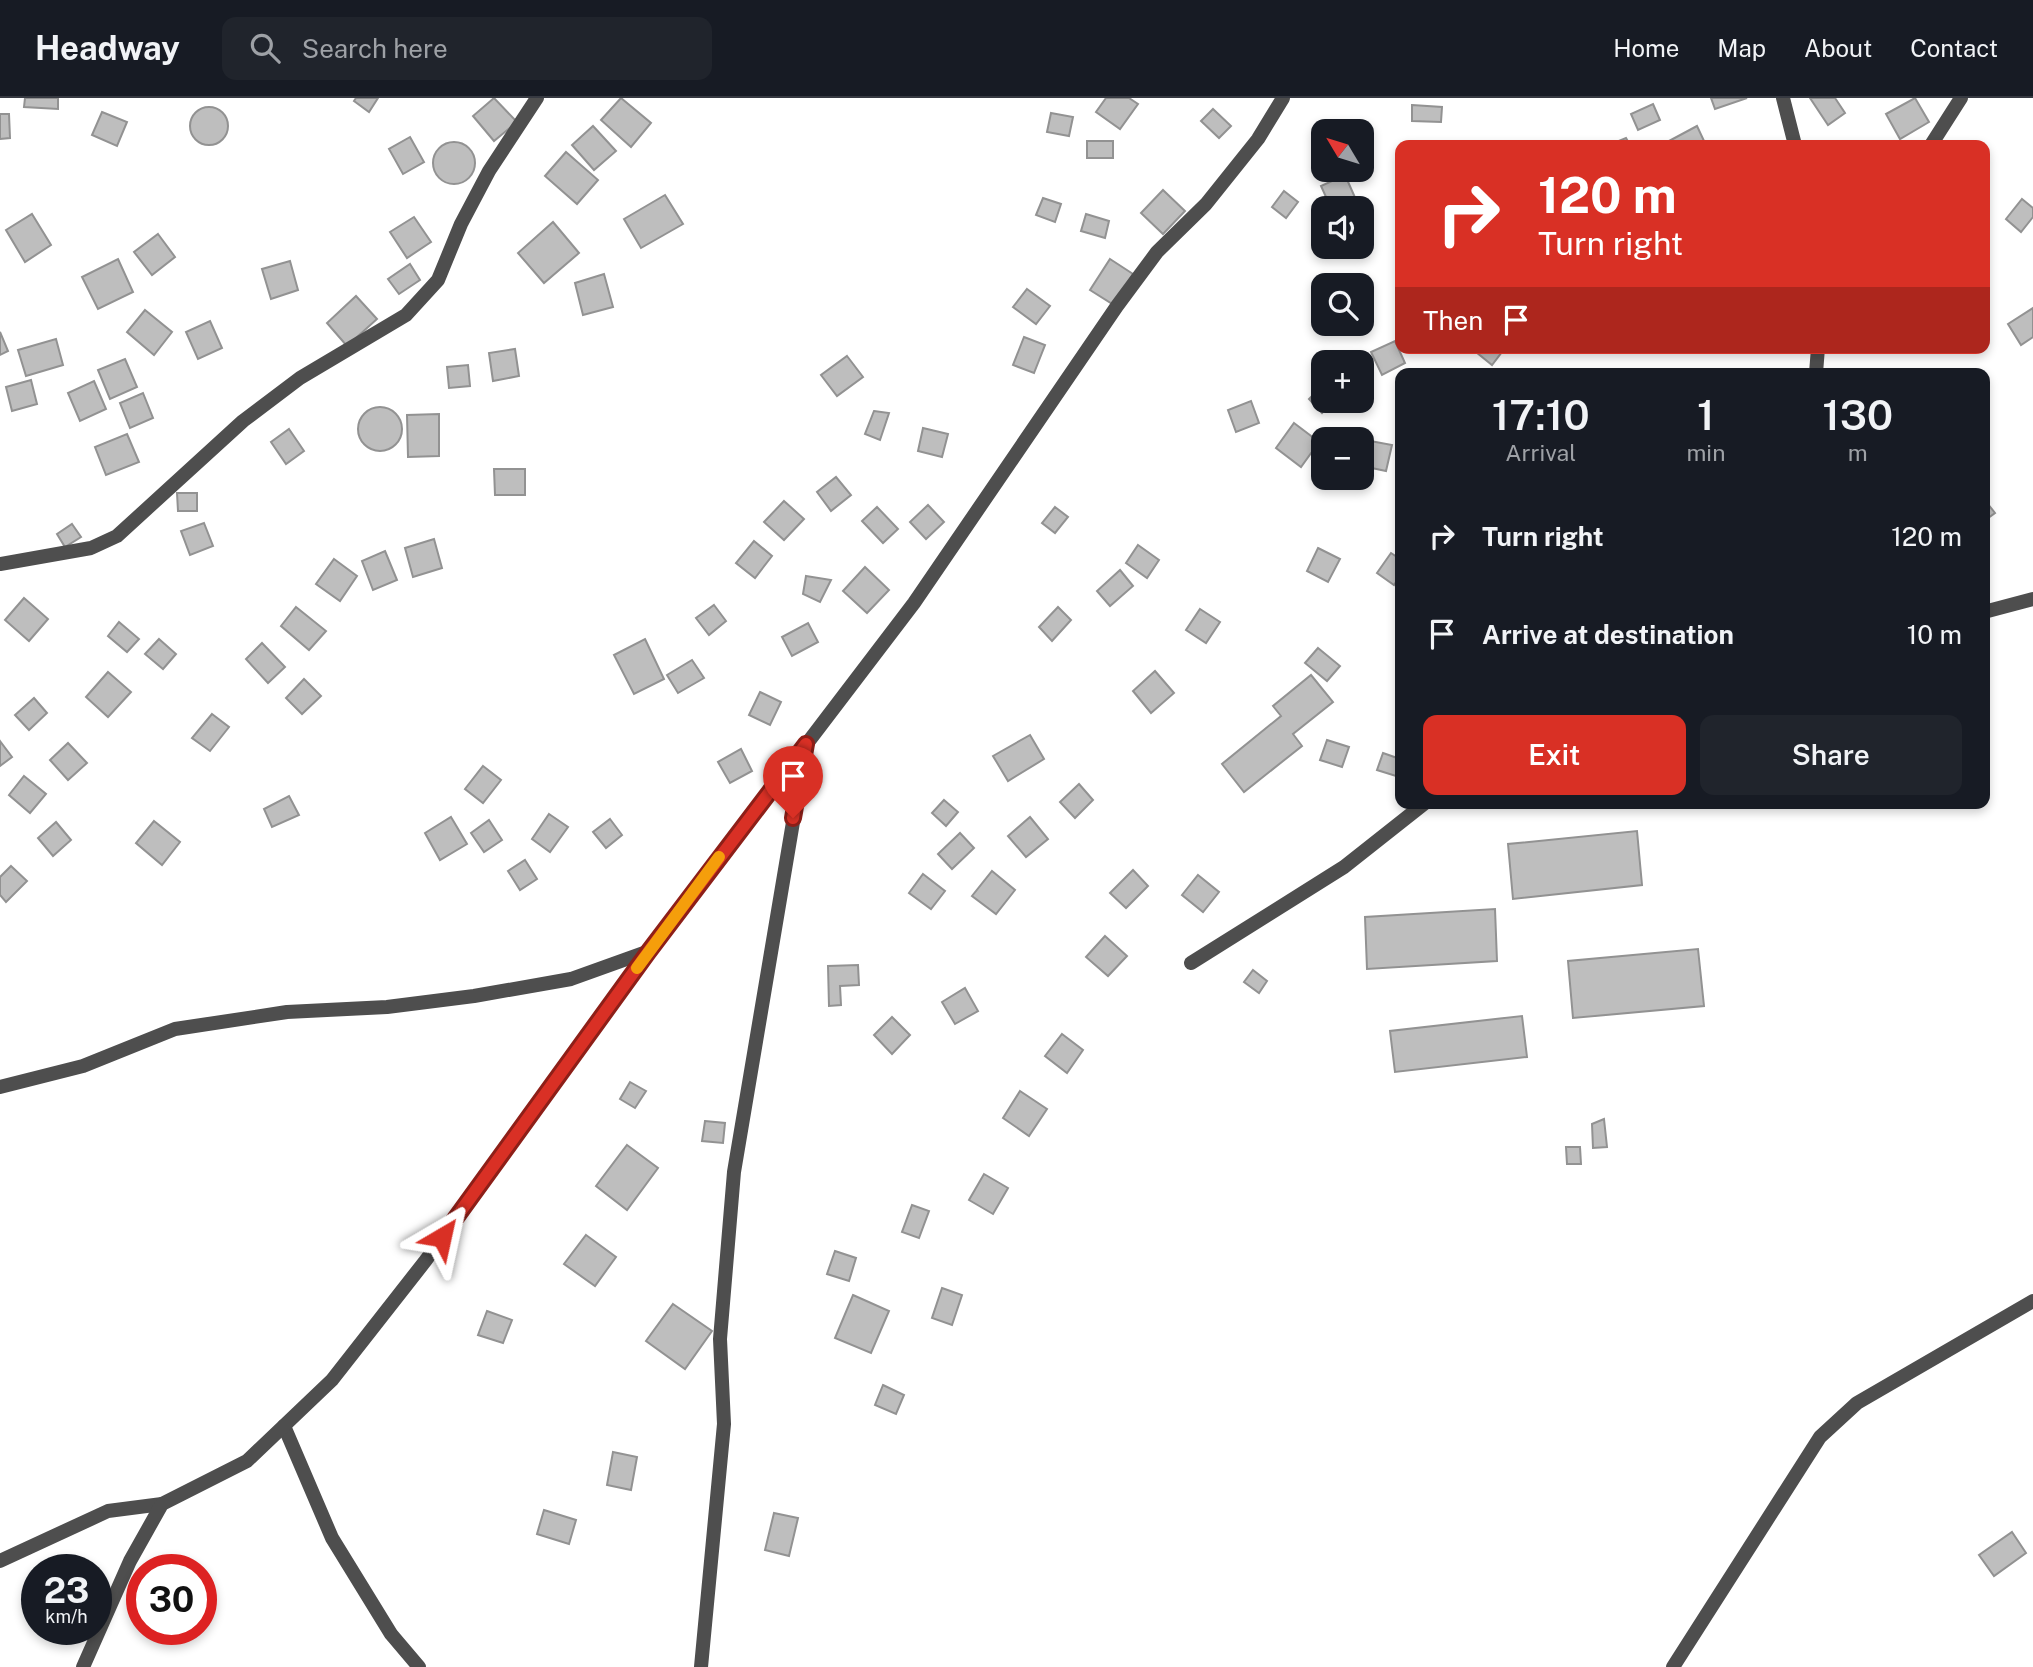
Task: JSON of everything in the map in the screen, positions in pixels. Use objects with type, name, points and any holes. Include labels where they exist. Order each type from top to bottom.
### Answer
[{"type":"street","points":[[0,564],[91,548],[117,536],[243,421],[300,378],[406,314],[438,280],[461,224],[489,171],[537,98]]},
{"type":"street","points":[[0,1561],[108,1511],[162,1504],[247,1461],[332,1380],[426,1260],[649,951],[914,603],[1116,306],[1157,252],[1206,204],[1258,139],[1283,98]]},
{"type":"street","points":[[1783,98],[1794,140]]},
{"type":"street","points":[[1934,140],[1961,98]]},
{"type":"street","points":[[1990,610],[2033,599]]},
{"type":"street","points":[[701,1667],[724,1424],[720,1339],[734,1172],[806,744]]},
{"type":"street","points":[[1191,962],[1344,867],[1418,809]]},
{"type":"street","points":[[0,1087],[83,1066],[175,1029],[287,1012],[387,1007],[474,996],[572,979],[649,951]]},
{"type":"street","points":[[1673,1667],[1820,1437],[1857,1403],[2033,1301]]},
{"type":"street","points":[[284,1426],[332,1538],[391,1634],[419,1667]]},
{"type":"street","points":[[83,1667],[130,1561],[162,1504]]},
{"type":"building","points":[[25,98],[58,98],[58,109],[24,107]]},
{"type":"building","points":[[356,98],[378,98],[369,112],[354,101]]},
{"type":"building","points":[[494,98],[517,122],[494,141],[473,116]]},
{"type":"building","points":[[621,98],[651,123],[631,147],[601,120]]},
{"type":"building","points":[[1106,98],[1129,98],[1138,104],[1120,129],[1096,112]]},
{"type":"building","points":[[1711,98],[1747,98],[1715,109]]},
{"type":"building","points":[[1810,98],[1835,98],[1845,113],[1828,125]]},
{"type":"building","points":[[1915,98],[1929,122],[1900,139],[1886,114]]},
{"type":"building","points":[[1653,104],[1660,120],[1638,130],[1631,114]]},
{"type":"building","points":[[1412,105],[1442,107],[1441,122],[1412,121]]},
{"type":"building","points":[[209,107],[222,113],[228,126],[222,139],[209,145],[196,139],[190,126],[196,113]]},
{"type":"building","points":[[1213,109],[1231,126],[1219,138],[1201,121]]},
{"type":"building","points":[[102,112],[127,122],[117,146],[92,135]]},
{"type":"building","points":[[1051,113],[1073,117],[1069,136],[1047,132]]},
{"type":"building","points":[[0,114],[9,114],[10,138],[0,139]]},
{"type":"building","points":[[593,126],[616,151],[594,170],[572,145]]},
{"type":"building","points":[[1697,126],[1704,140],[1671,140]]},
{"type":"building","points":[[410,137],[424,162],[403,174],[389,149]]},
{"type":"building","points":[[1087,141],[1113,141],[1113,158],[1087,158]]},
{"type":"building","points":[[454,142],[469,148],[475,163],[469,178],[454,184],[439,178],[433,163],[439,148]]},
{"type":"building","points":[[566,152],[598,180],[577,204],[545,176]]},
{"type":"building","points":[[1330,182],[1348,182],[1354,196],[1326,196],[1321,186]]},
{"type":"building","points":[[1163,190],[1185,211],[1163,234],[1141,213]]},
{"type":"building","points":[[1284,191],[1298,202],[1286,218],[1272,207]]},
{"type":"building","points":[[665,195],[683,224],[641,248],[624,219]]},
{"type":"building","points":[[1043,198],[1061,204],[1055,222],[1036,215]]},
{"type":"building","points":[[2022,199],[2033,208],[2033,217],[2021,232],[2006,219]]},
{"type":"building","points":[[32,214],[51,245],[25,262],[6,230]]},
{"type":"building","points":[[1086,214],[1109,221],[1105,238],[1081,231]]},
{"type":"building","points":[[414,217],[431,242],[407,258],[390,232]]},
{"type":"building","points":[[553,222],[579,253],[544,283],[518,253]]},
{"type":"building","points":[[158,234],[175,257],[152,275],[134,252]]},
{"type":"building","points":[[118,259],[133,292],[98,309],[82,277]]},
{"type":"building","points":[[1110,259],[1133,274],[1114,305],[1090,290]]},
{"type":"building","points":[[290,261],[298,290],[271,299],[262,269]]},
{"type":"building","points":[[410,264],[420,280],[399,294],[388,279]]},
{"type":"building","points":[[604,274],[613,307],[583,315],[575,283]]},
{"type":"building","points":[[1027,289],[1050,306],[1036,324],[1013,307]]},
{"type":"building","points":[[356,296],[377,319],[347,346],[327,323]]},
{"type":"building","points":[[2033,308],[2033,337],[2021,345],[2008,324]]},
{"type":"building","points":[[145,310],[172,332],[154,355],[127,332]]},
{"type":"building","points":[[210,321],[222,348],[198,359],[186,332]]},
{"type":"building","points":[[0,332],[8,351],[0,355]]},
{"type":"building","points":[[1024,337],[1045,345],[1034,373],[1013,365]]},
{"type":"building","points":[[56,339],[63,365],[26,376],[18,350]]},
{"type":"building","points":[[1395,341],[1395,354],[1401,354],[1405,363],[1382,375],[1374,358],[1374,351]]},
{"type":"building","points":[[515,349],[519,376],[493,381],[489,353]]},
{"type":"building","points":[[1478,354],[1500,354],[1492,365]]},
{"type":"building","points":[[847,356],[863,377],[837,396],[821,375]]},
{"type":"building","points":[[125,359],[137,387],[110,399],[98,370]]},
{"type":"building","points":[[468,365],[470,386],[449,388],[447,367]]},
{"type":"building","points":[[31,380],[37,404],[12,411],[6,387]]},
{"type":"building","points":[[94,381],[106,409],[80,421],[68,393]]},
{"type":"building","points":[[143,393],[153,418],[130,428],[120,403]]},
{"type":"building","points":[[1251,401],[1259,423],[1236,432],[1228,410]]},
{"type":"building","points":[[380,407],[396,413],[402,429],[396,445],[380,451],[364,445],[358,429],[364,413]]},
{"type":"building","points":[[874,411],[889,413],[880,440],[865,434]]},
{"type":"building","points":[[439,414],[439,456],[408,457],[407,415]]},
{"type":"building","points":[[1294,423],[1311,436],[1311,453],[1301,467],[1276,448]]},
{"type":"building","points":[[923,428],[948,434],[942,457],[918,451]]},
{"type":"building","points":[[289,429],[304,451],[286,464],[271,442]]},
{"type":"building","points":[[127,434],[139,462],[106,475],[95,447]]},
{"type":"building","points":[[1374,442],[1392,445],[1386,471],[1374,468]]},
{"type":"building","points":[[494,469],[525,469],[525,495],[495,495]]},
{"type":"building","points":[[836,477],[851,495],[831,511],[817,492]]},
{"type":"building","points":[[177,493],[197,493],[197,511],[178,511]]},
{"type":"building","points":[[784,501],[804,519],[784,540],[764,522]]},
{"type":"building","points":[[928,505],[944,522],[926,539],[910,522]]},
{"type":"building","points":[[877,507],[898,529],[883,543],[862,521]]},
{"type":"building","points":[[1055,507],[1068,517],[1055,533],[1042,523]]},
{"type":"building","points":[[204,523],[213,546],[190,555],[181,531]]},
{"type":"building","points":[[72,524],[81,537],[65,547],[57,534]]},
{"type":"building","points":[[434,539],[442,568],[413,577],[405,548]]},
{"type":"building","points":[[754,541],[772,556],[755,578],[736,563]]},
{"type":"building","points":[[1138,545],[1159,560],[1147,578],[1126,563]]},
{"type":"building","points":[[1318,548],[1340,559],[1328,582],[1307,571]]},
{"type":"building","points":[[385,551],[397,580],[373,590],[362,561]]},
{"type":"building","points":[[1391,553],[1395,556],[1394,585],[1377,573]]},
{"type":"building","points":[[334,559],[357,576],[340,601],[316,584]]},
{"type":"building","points":[[865,567],[889,590],[867,613],[843,591]]},
{"type":"building","points":[[1120,570],[1133,586],[1110,606],[1097,591]]},
{"type":"building","points":[[806,576],[831,580],[820,602],[803,594]]},
{"type":"building","points":[[24,598],[48,619],[29,641],[5,620]]},
{"type":"building","points":[[714,605],[726,621],[709,635],[696,618]]},
{"type":"building","points":[[296,607],[326,631],[309,650],[281,626]]},
{"type":"building","points":[[1058,607],[1071,620],[1052,641],[1039,627]]},
{"type":"building","points":[[1200,609],[1220,622],[1206,643],[1186,630]]},
{"type":"building","points":[[119,622],[139,639],[127,652],[108,636]]},
{"type":"building","points":[[808,623],[818,642],[792,656],[782,637]]},
{"type":"building","points":[[159,639],[176,654],[163,669],[145,654]]},
{"type":"building","points":[[645,639],[664,679],[634,694],[614,655]]},
{"type":"building","points":[[262,643],[285,667],[268,683],[246,659]]},
{"type":"building","points":[[1318,648],[1340,666],[1327,681],[1305,663]]},
{"type":"building","points":[[692,660],[704,678],[678,693],[667,675]]},
{"type":"building","points":[[1155,671],[1174,693],[1151,713],[1133,691]]},
{"type":"building","points":[[108,672],[131,692],[108,717],[86,697]]},
{"type":"building","points":[[1311,675],[1333,702],[1293,734],[1302,746],[1244,792],[1222,764],[1281,716],[1273,706]]},
{"type":"building","points":[[304,679],[321,696],[302,714],[286,698]]},
{"type":"building","points":[[760,692],[781,702],[770,725],[749,715]]},
{"type":"building","points":[[34,698],[47,713],[29,730],[15,715]]},
{"type":"building","points":[[212,714],[229,727],[210,751],[192,738]]},
{"type":"building","points":[[1030,735],[1044,759],[1008,781],[993,756]]},
{"type":"building","points":[[1327,740],[1349,747],[1342,767],[1320,760]]},
{"type":"building","points":[[0,741],[12,757],[0,766]]},
{"type":"building","points":[[68,743],[87,763],[68,780],[50,760]]},
{"type":"building","points":[[741,749],[752,771],[730,783],[718,762]]},
{"type":"building","points":[[1383,753],[1395,757],[1395,776],[1377,770]]},
{"type":"building","points":[[483,766],[501,780],[483,803],[465,789]]},
{"type":"building","points":[[24,776],[46,794],[30,813],[9,795]]},
{"type":"building","points":[[1079,784],[1093,800],[1075,818],[1060,802]]},
{"type":"building","points":[[289,796],[299,815],[272,827],[264,809]]},
{"type":"building","points":[[944,800],[958,812],[946,826],[932,813]]},
{"type":"building","points":[[549,814],[568,827],[550,852],[532,839]]},
{"type":"building","points":[[451,817],[467,844],[440,860],[425,833]]},
{"type":"building","points":[[1030,817],[1048,839],[1026,857],[1008,836]]},
{"type":"building","points":[[610,819],[622,835],[606,848],[593,832]]},
{"type":"building","points":[[489,820],[502,840],[484,852],[471,833]]},
{"type":"building","points":[[154,821],[180,842],[162,865],[136,843]]},
{"type":"building","points":[[56,822],[71,840],[53,856],[38,838]]},
{"type":"building","points":[[1637,831],[1642,885],[1513,899],[1508,844]]},
{"type":"building","points":[[960,833],[974,848],[952,869],[938,854]]},
{"type":"building","points":[[525,860],[537,879],[520,890],[508,871]]},
{"type":"building","points":[[11,866],[27,881],[6,902],[0,895],[0,877]]},
{"type":"building","points":[[1133,870],[1148,886],[1126,908],[1110,893]]},
{"type":"building","points":[[992,871],[1015,890],[996,914],[972,896]]},
{"type":"building","points":[[923,874],[945,891],[931,909],[909,893]]},
{"type":"building","points":[[1198,875],[1219,892],[1203,912],[1182,895]]},
{"type":"building","points":[[1495,909],[1497,961],[1367,969],[1365,917]]},
{"type":"building","points":[[1105,936],[1127,956],[1108,976],[1086,957]]},
{"type":"building","points":[[1698,949],[1704,1006],[1573,1018],[1568,961]]},
{"type":"building","points":[[858,965],[859,985],[840,986],[841,1005],[829,1006],[828,966]]},
{"type":"building","points":[[1253,970],[1267,981],[1259,993],[1244,982]]},
{"type":"building","points":[[965,988],[978,1011],[955,1024],[942,1002]]},
{"type":"building","points":[[1522,1016],[1527,1057],[1395,1072],[1390,1031]]},
{"type":"building","points":[[892,1017],[910,1035],[892,1054],[874,1035]]},
{"type":"building","points":[[1062,1034],[1083,1050],[1067,1073],[1045,1056]]},
{"type":"building","points":[[630,1082],[646,1091],[635,1108],[620,1099]]},
{"type":"building","points":[[1020,1091],[1047,1109],[1029,1136],[1003,1118]]},
{"type":"building","points":[[1604,1119],[1607,1147],[1593,1148],[1592,1124]]},
{"type":"building","points":[[705,1121],[725,1123],[723,1143],[702,1141]]},
{"type":"building","points":[[627,1145],[658,1168],[627,1210],[596,1186]]},
{"type":"building","points":[[1566,1147],[1580,1147],[1581,1164],[1567,1164]]},
{"type":"building","points":[[984,1174],[1008,1188],[993,1214],[969,1200]]},
{"type":"building","points":[[912,1205],[929,1211],[919,1238],[902,1232]]},
{"type":"building","points":[[586,1235],[616,1257],[595,1286],[564,1264]]},
{"type":"building","points":[[835,1251],[856,1258],[849,1281],[827,1274]]},
{"type":"building","points":[[942,1288],[962,1295],[952,1325],[932,1318]]},
{"type":"building","points":[[853,1295],[889,1311],[871,1353],[835,1338]]},
{"type":"building","points":[[673,1304],[712,1331],[685,1369],[646,1341]]},
{"type":"building","points":[[487,1311],[512,1320],[503,1343],[478,1335]]},
{"type":"building","points":[[883,1385],[904,1395],[896,1414],[875,1405]]},
{"type":"building","points":[[613,1452],[637,1457],[631,1490],[607,1485]]},
{"type":"building","points":[[544,1510],[576,1520],[569,1544],[537,1534]]},
{"type":"building","points":[[774,1513],[798,1518],[789,1556],[765,1550]]},
{"type":"building","points":[[2012,1532],[2026,1553],[1994,1576],[1979,1555]]},
{"type":"slow traffic","points":[[637,968],[719,857]]},
{"type":"route","points":[[442,1237],[649,951],[806,744],[793,818]]}]
